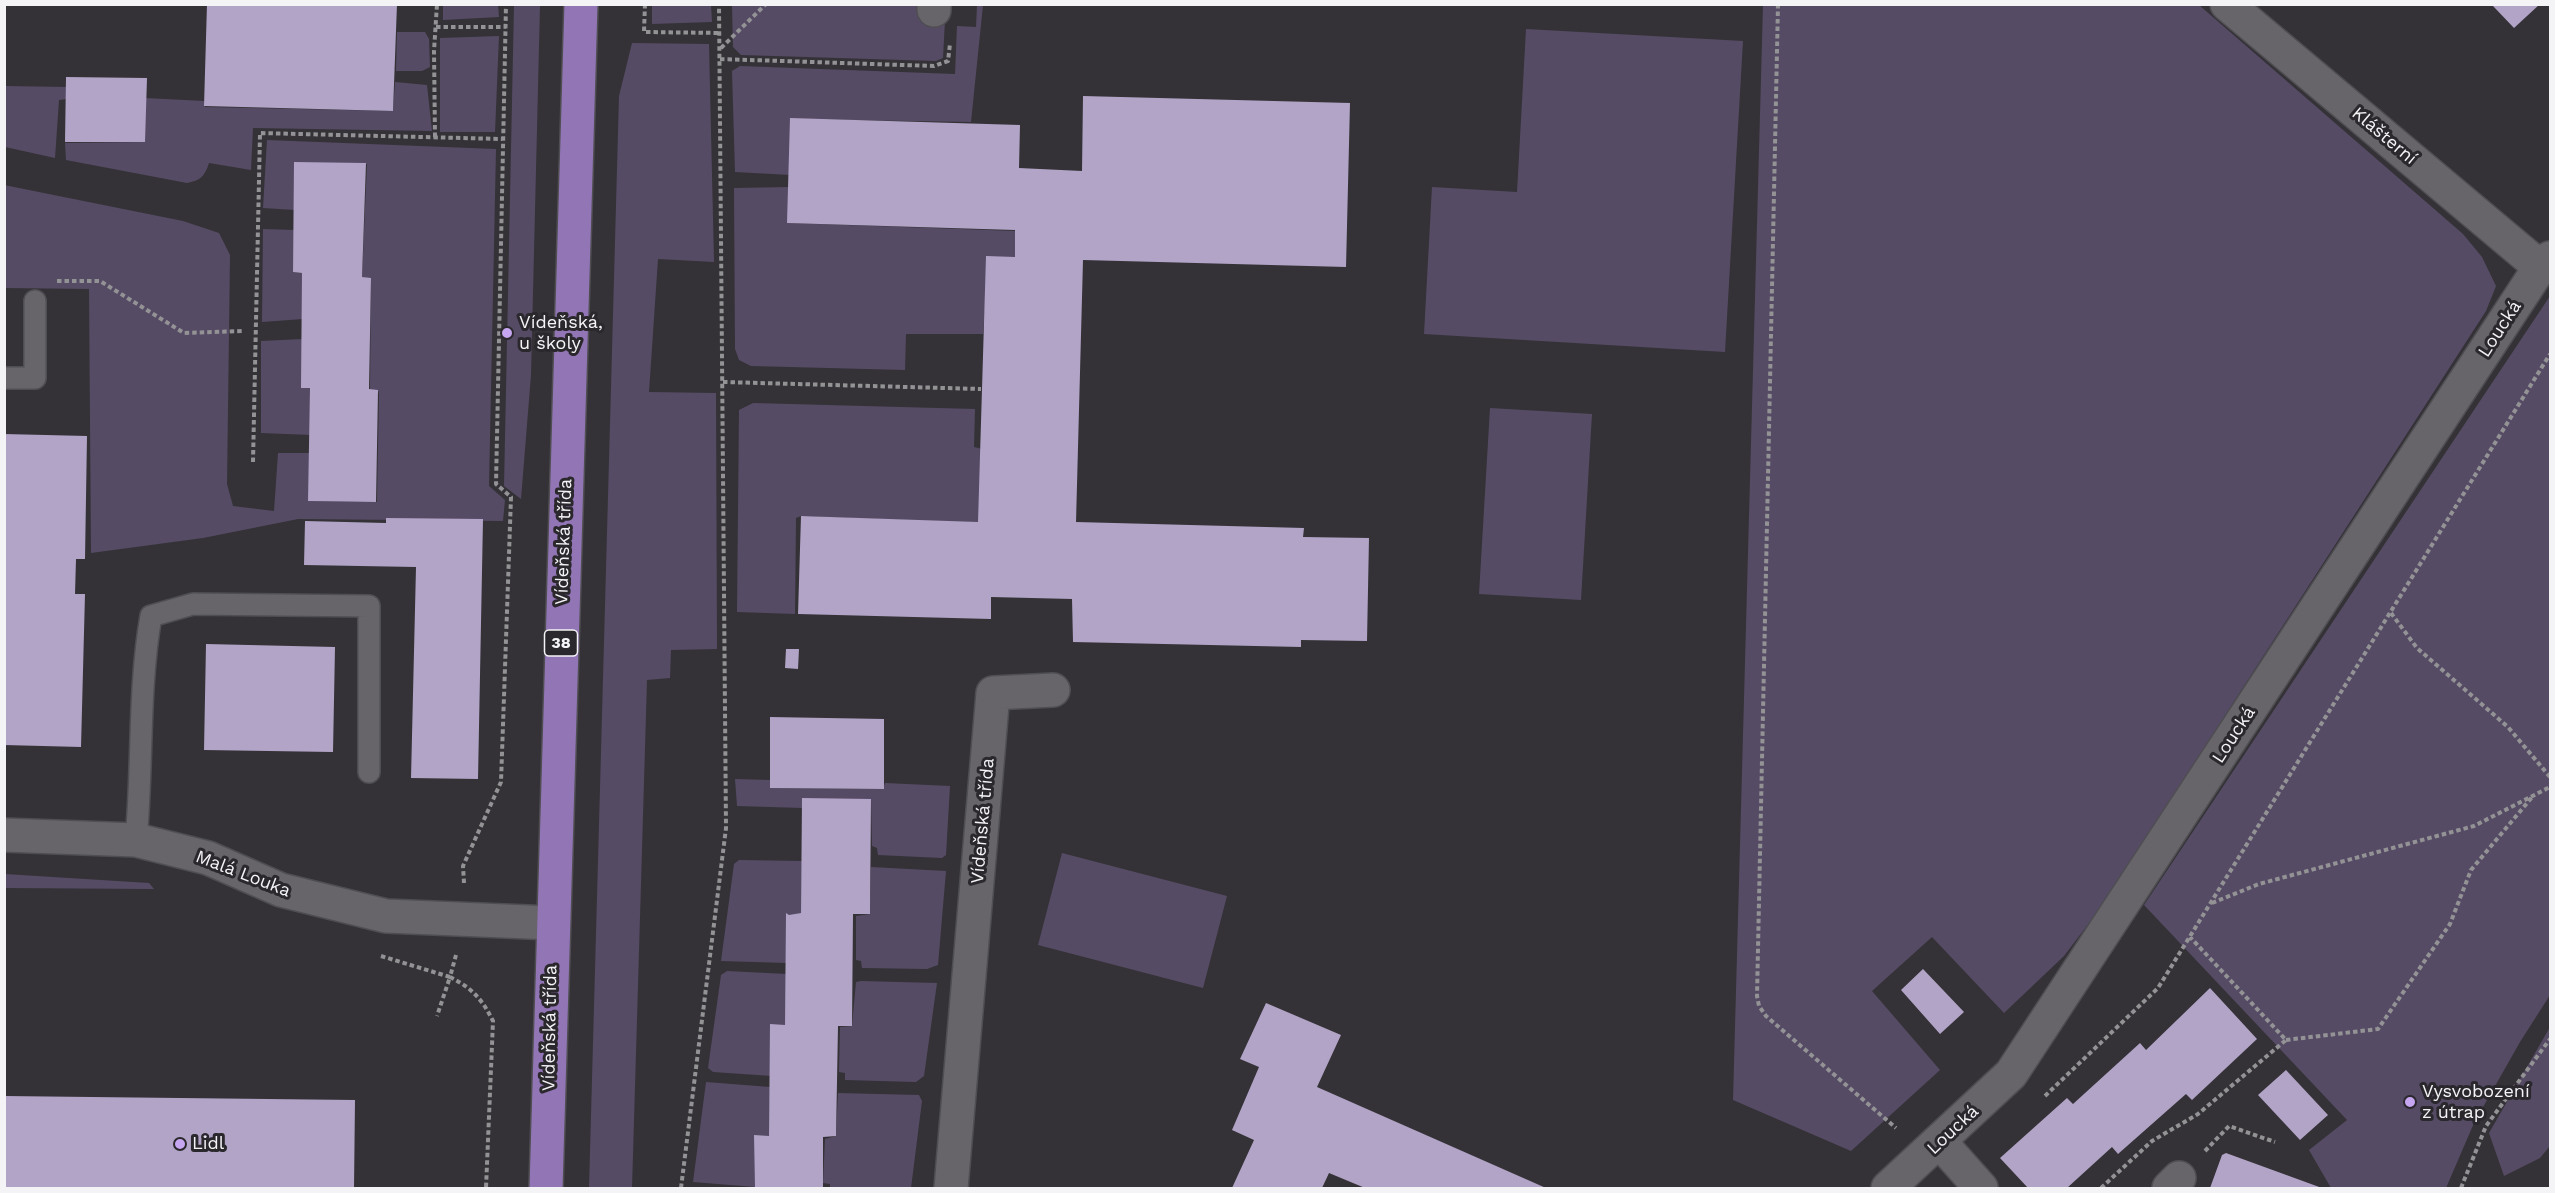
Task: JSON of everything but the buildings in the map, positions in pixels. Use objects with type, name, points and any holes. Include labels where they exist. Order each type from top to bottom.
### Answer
[{"type":"main road","name":"Vídeňská třída","points":[[546,1188],[580,4]]},
{"type":"street","name":"Klášterní","points":[[2227,4],[2545,262]]},
{"type":"street","name":"Loucká","points":[[1888,1188],[2012,1074],[2545,262]]},
{"type":"street","name":"Vídeňská třída","points":[[951,1188],[993,693],[1053,690]]},
{"type":"street","name":"Malá Louka","points":[[4,835],[136,840],[208,858],[281,890],[386,916],[552,923]]},
{"type":"street","points":[[1940,1142],[1982,1188]]},
{"type":"lane","points":[[4,378],[35,378],[35,301]]},
{"type":"lane","points":[[136,840],[141,787],[144,659],[152,616],[193,604],[369,606],[369,772]]},
{"type":"path","points":[[435,137],[437,4]]},
{"type":"path","points":[[486,1188],[493,1021],[483,1000],[469,986],[450,978],[465,920],[463,866],[501,782],[511,497],[496,484],[506,4]]},
{"type":"path","points":[[645,4],[644,32],[720,33]]},
{"type":"path","points":[[681,1188],[726,828],[719,4]]},
{"type":"path","points":[[720,48],[766,4]]},
{"type":"path","points":[[1778,4],[1757,996],[1759,1006],[1766,1016],[1901,1133]]},
{"type":"path","points":[[720,59],[942,66],[948,61],[950,54],[940,16]]},
{"type":"path","points":[[436,27],[506,27]]},
{"type":"path","points":[[253,462],[260,133],[502,139]]},
{"type":"path","points":[[52,281],[100,281],[184,333],[243,331]]},
{"type":"path","points":[[2040,1100],[2158,988],[2550,354]]},
{"type":"path","points":[[723,382],[981,389]]},
{"type":"path","points":[[2391,613],[2417,648],[2508,727],[2550,777]]},
{"type":"path","points":[[2210,904],[2259,884],[2474,826],[2550,787]]},
{"type":"path","points":[[2101,1188],[2152,1141],[2198,1114],[2286,1040],[2378,1029],[2450,924],[2471,870],[2533,796]]},
{"type":"path","points":[[2190,937],[2286,1040]]},
{"type":"path","points":[[2461,1188],[2486,1126],[2550,1039]]},
{"type":"path","points":[[2174,1183],[2229,1126],[2275,1142]]},
{"type":"shaded area","points":[[498,4],[499,17],[443,20],[443,5]]},
{"type":"shaded area","points":[[514,5],[540,5],[531,375],[521,499],[504,486]]},
{"type":"shaded area","points":[[652,5],[711,5],[712,22],[652,24]]},
{"type":"shaded area","points":[[732,5],[923,5],[945,20],[943,58],[936,61],[741,55],[733,47]]},
{"type":"shaded area","points":[[977,5],[983,5],[971,122],[792,119],[791,175],[735,172],[732,71],[740,66],[955,74],[957,26],[976,27]]},
{"type":"shaded area","points":[[1763,5],[2199,5],[2463,234],[2482,257],[2496,286],[2486,311],[2102,906],[2064,956],[2004,1013],[1932,937],[1872,991],[1940,1070],[1851,1151],[1733,1100]]},
{"type":"shaded area","points":[[1526,29],[1743,41],[1725,352],[1424,334],[1432,187],[1517,192]]},
{"type":"shaded area","points":[[397,32],[425,32],[429,39],[430,67],[422,71],[396,71]]},
{"type":"shaded area","points":[[499,36],[495,132],[440,132],[440,38]]},
{"type":"shaded area","points":[[632,43],[709,44],[714,262],[658,259],[649,392],[716,393],[717,649],[671,650],[670,678],[647,680],[632,1188],[589,1188],[619,96]]},
{"type":"shaded area","points":[[395,82],[427,85],[432,131],[253,128],[251,170],[209,163],[201,177],[187,183],[66,160],[65,143],[144,142],[145,98],[204,101],[205,107],[393,111]]},
{"type":"shaded area","points":[[5,86],[67,87],[67,99],[59,100],[55,158],[5,147]]},
{"type":"shaded area","points":[[267,140],[496,149],[489,486],[505,500],[503,521],[298,519],[203,538],[91,553],[89,289],[5,288],[4,185],[183,221],[219,233],[230,255],[227,484],[233,506],[274,511],[278,453],[310,453],[309,501],[377,502],[379,394],[378,390],[370,390],[371,280],[362,277],[367,164],[296,163],[295,210],[263,208]]},
{"type":"shaded area","points":[[790,187],[788,223],[1017,231],[1015,257],[989,258],[983,334],[906,334],[905,370],[751,366],[739,360],[735,349],[734,188]]},
{"type":"shaded area","points":[[263,229],[294,230],[293,272],[302,273],[303,319],[262,322]]},
{"type":"shaded area","points":[[2550,296],[2550,995],[2520,1042],[2474,1123],[2446,1188],[2331,1188],[2309,1150],[2347,1120],[2144,905]]},
{"type":"shaded area","points":[[303,339],[310,388],[311,435],[261,433],[261,341]]},
{"type":"shaded area","points":[[753,403],[975,409],[974,447],[982,449],[981,523],[801,516],[796,518],[795,614],[737,612],[739,410]]},
{"type":"shaded area","points":[[1490,408],[1592,414],[1581,600],[1479,594]]},
{"type":"shaded area","points":[[735,779],[770,780],[770,788],[883,789],[885,783],[950,786],[946,855],[942,858],[878,855],[877,848],[872,846],[871,799],[803,808],[737,806]]},
{"type":"shaded area","points":[[1062,853],[1227,896],[1203,988],[1038,945]]},
{"type":"shaded area","points":[[739,860],[802,861],[801,913],[789,916],[787,963],[721,961],[734,864]]},
{"type":"shaded area","points":[[871,867],[946,871],[938,965],[927,969],[862,968],[861,961],[856,960],[856,916],[870,914]]},
{"type":"shaded area","points":[[5,874],[149,883],[154,889],[5,888]]},
{"type":"shaded area","points":[[727,971],[787,974],[785,1025],[772,1025],[772,1076],[713,1072],[708,1068],[721,975]]},
{"type":"shaded area","points":[[856,982],[937,983],[924,1076],[916,1082],[845,1080],[845,1073],[839,1072],[840,1027],[852,1026]]},
{"type":"shaded area","points":[[2550,1027],[2550,1146],[2540,1158],[2504,1176],[2489,1133]]},
{"type":"shaded area","points":[[706,1082],[770,1087],[769,1136],[757,1137],[755,1187],[693,1182]]},
{"type":"shaded area","points":[[838,1093],[919,1095],[922,1101],[911,1188],[830,1188],[830,1184],[823,1183],[825,1139],[836,1136]]},
{"type":"place","name":"Vídeňská, u školy","points":[[507,333]]},
{"type":"place","name":"Vysvobození z útrap","points":[[2410,1102]]},
{"type":"place","name":"Lidl","points":[[180,1144]]}]
